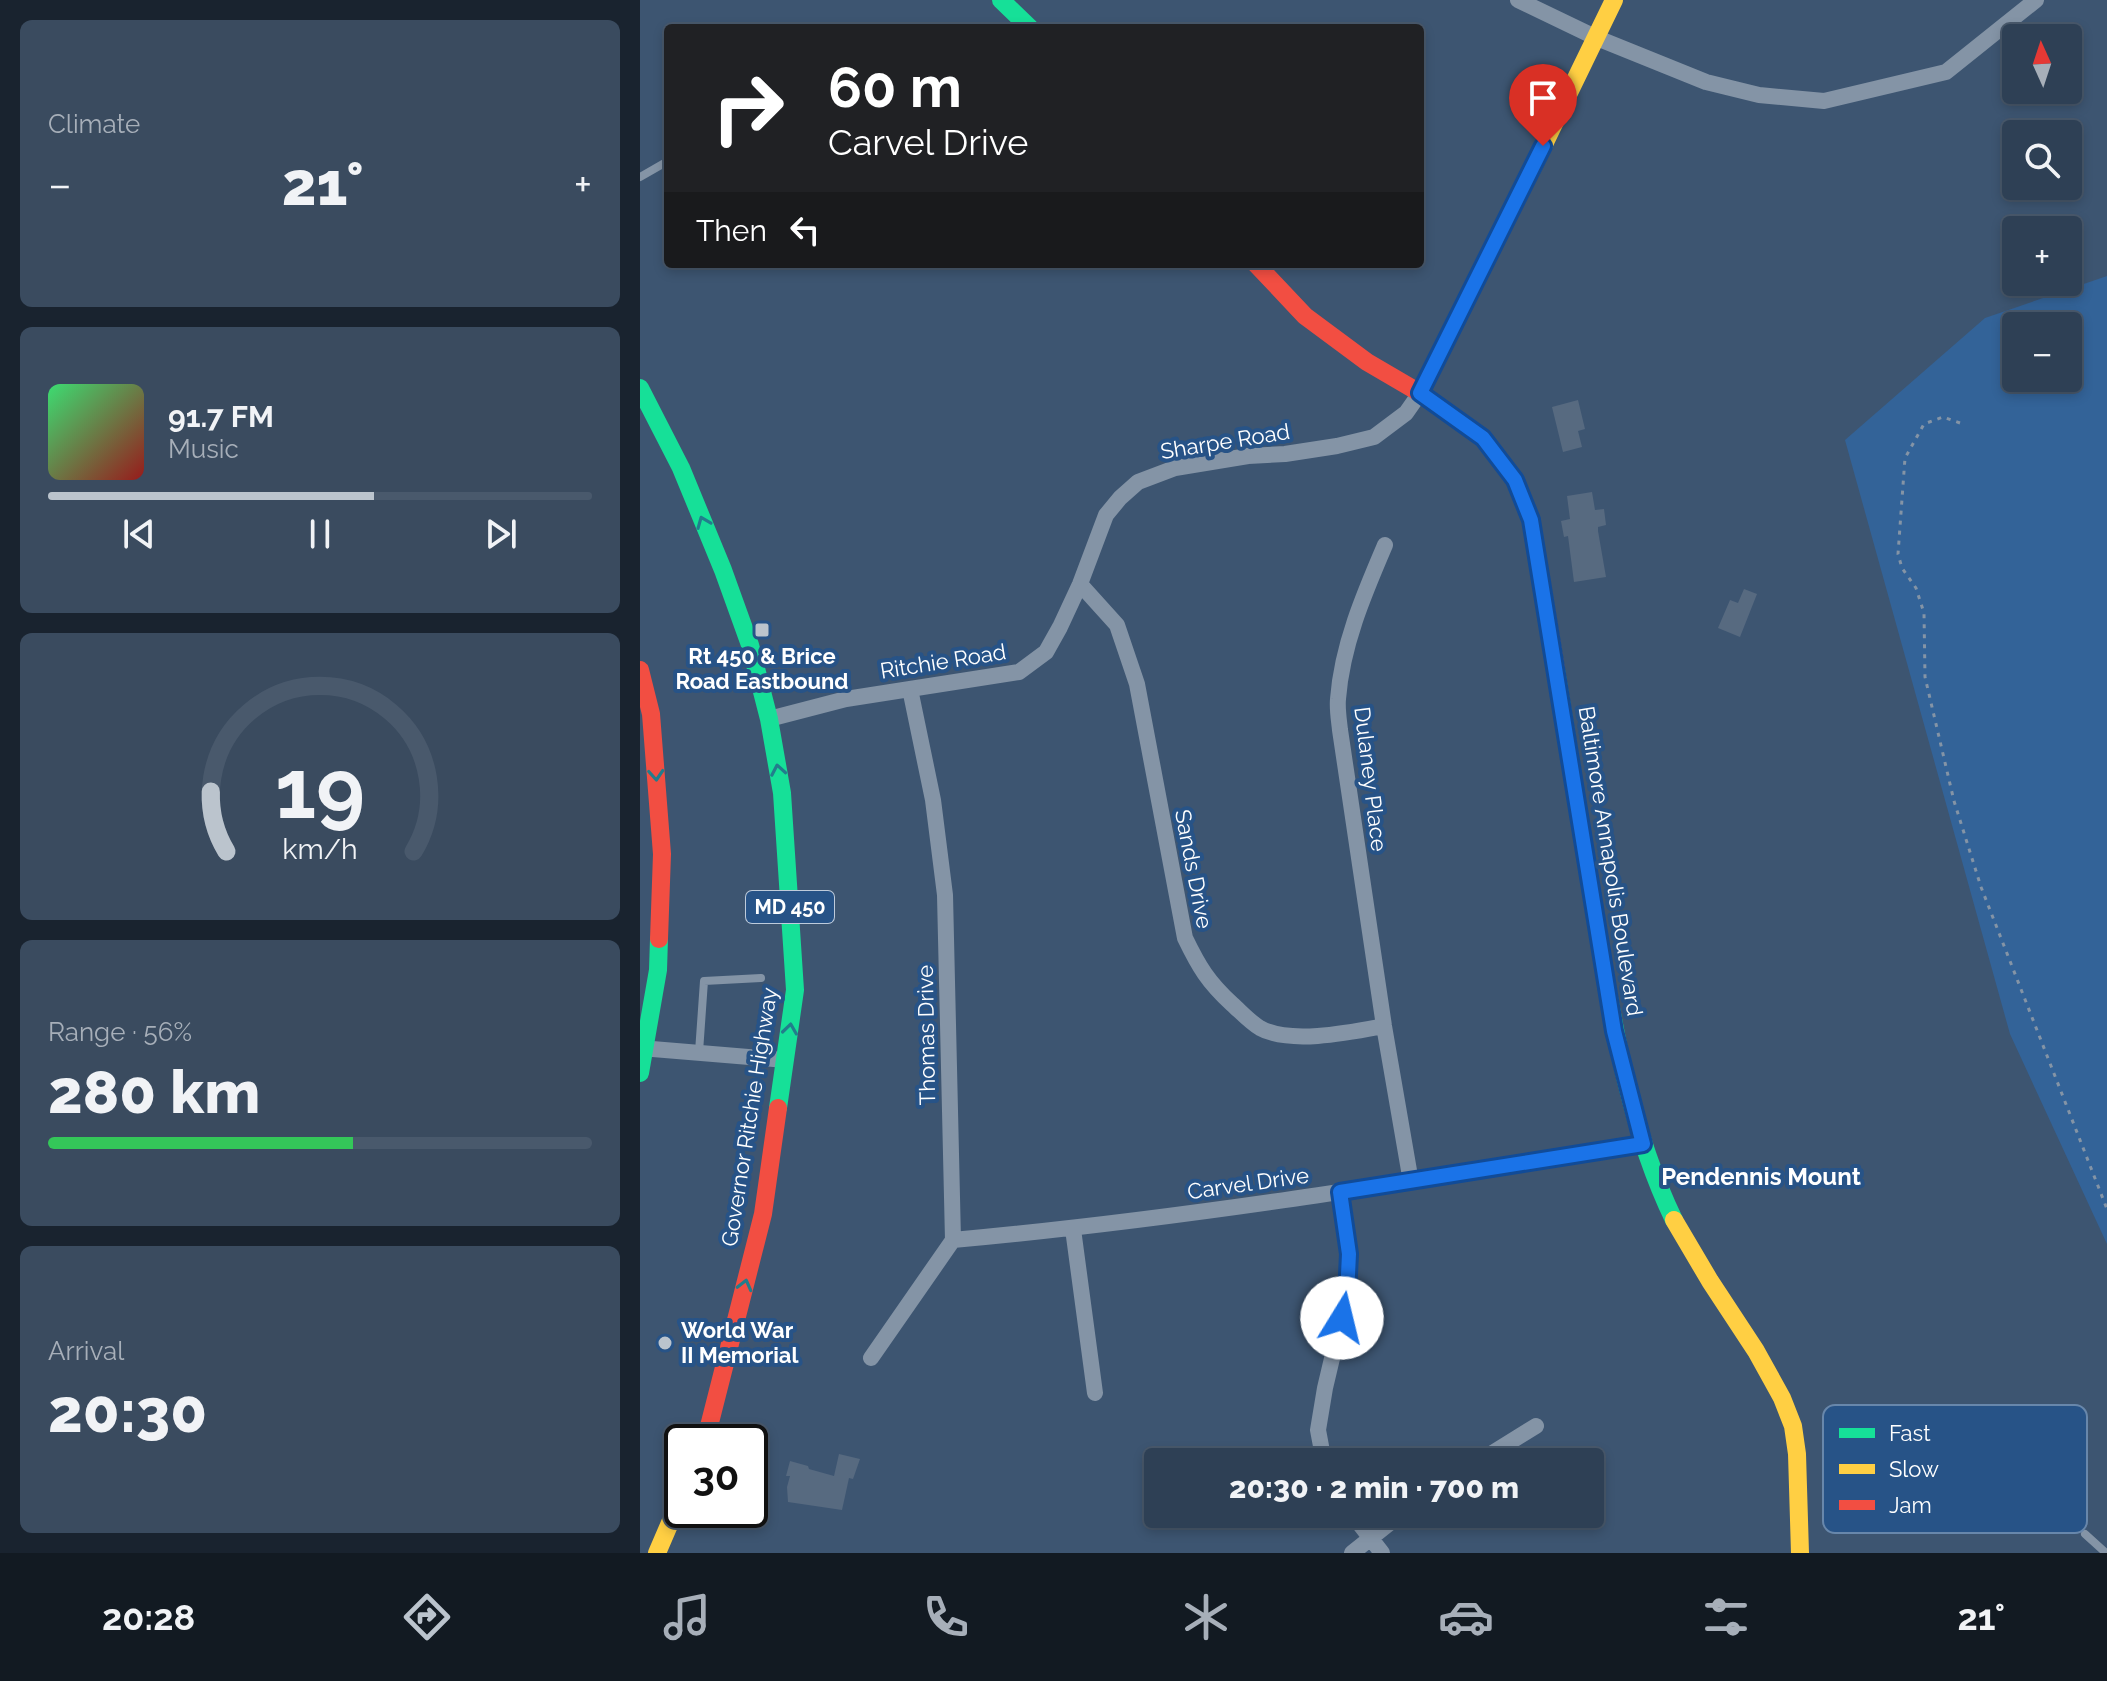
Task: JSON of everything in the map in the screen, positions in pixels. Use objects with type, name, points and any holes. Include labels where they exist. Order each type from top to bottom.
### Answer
[{"type":"main road","points":[[1001,0],[1026,24]]},
{"type":"main road","points":[[1420,393],[1614,0]]},
{"type":"main road","name":"Baltimore Annapolis Boulevard","points":[[1260,268],[1305,316],[1367,362],[1420,393],[1483,438],[1515,480],[1531,520],[1614,1031],[1643,1144],[1655,1180],[1674,1220],[1756,1351],[1782,1398],[1793,1426],[1797,1454],[1800,1553]]},
{"type":"main road","name":"Governor Ritchie Highway","points":[[640,388],[681,468],[750,645],[769,719],[782,793],[795,990],[763,1214],[710,1424]]},
{"type":"main road","points":[[640,670],[651,714],[662,854],[658,970],[640,1073]]},
{"type":"main road","points":[[657,1553],[668,1528]]},
{"type":"street","points":[[1518,0],[1597,38],[1706,82],[1759,95],[1824,101],[1946,72],[2036,0]]},
{"type":"street","name":"Sharpe Road","points":[[1080,584],[1106,515],[1138,482],[1175,468],[1311,450],[1374,437],[1406,413],[1420,393]]},
{"type":"street","name":"Dulaney Place","points":[[1385,545],[1346,650],[1338,701],[1384,1026],[1411,1182]]},
{"type":"street","name":"Ritchie Road","points":[[769,719],[846,699],[1019,672],[1046,652],[1080,584]]},
{"type":"street","name":"Sands Drive","points":[[1080,584],[1117,625],[1137,684],[1185,938],[1201,971],[1224,997],[1262,1030],[1286,1036],[1338,1034],[1384,1026]]},
{"type":"street","name":"Thomas Drive","points":[[910,689],[933,800],[945,895],[953,1240]]},
{"type":"street","points":[[642,1048],[785,1060]]},
{"type":"street","name":"Carvel Drive","points":[[953,1240],[1073,1229],[1340,1192],[1643,1144]]},
{"type":"street","points":[[1321,1448],[1318,1430],[1347,1295],[1349,1268],[1340,1192]]},
{"type":"street","points":[[1073,1229],[1095,1393]]},
{"type":"street","points":[[871,1358],[953,1240]]},
{"type":"street","points":[[1501,1448],[1536,1426]]},
{"type":"street","points":[[1362,1528],[1382,1553]]},
{"type":"street","points":[[1352,1553],[1383,1528]]},
{"type":"lane","points":[[640,177],[664,163]]},
{"type":"lane","points":[[699,1052],[704,981],[761,978]]},
{"type":"lane","points":[[2085,1534],[2106,1553]]},
{"type":"path","points":[[1960,423],[1943,417],[1924,424],[1905,458],[1898,554],[1902,568],[1916,588],[1924,613],[1925,677],[1954,801],[1981,887],[2107,1209]]},
{"type":"shaded area","points":[[2107,276],[2107,1244],[2010,1034],[1845,440],[1985,318],[2002,312],[2002,392],[2082,392],[2082,312],[2002,312],[2049,296],[2082,296],[2082,285]]},
{"type":"building","points":[[1578,400],[1585,429],[1578,431],[1582,447],[1563,452],[1552,407]]},
{"type":"building","points":[[1592,492],[1595,510],[1604,509],[1606,525],[1598,527],[1598,531],[1606,577],[1574,582],[1568,536],[1564,537],[1561,521],[1570,519],[1567,496]]},
{"type":"building","points":[[1744,589],[1757,594],[1740,637],[1718,628],[1730,600],[1738,603]]},
{"type":"building","points":[[839,1454],[860,1459],[853,1479],[849,1478],[842,1510],[788,1502],[790,1476],[786,1476],[790,1461],[834,1476]]},
{"type":"traffic: fast","points":[[1001,0],[1026,24]]},
{"type":"traffic: fast","points":[[640,388],[681,468],[723,570],[750,645],[769,719],[782,793],[795,990],[778,1108]]},
{"type":"traffic: fast","points":[[1556,670],[1616,1037],[1645,1149],[1674,1220]]},
{"type":"traffic: fast","points":[[640,1073],[658,970],[659,939]]},
{"type":"traffic: slow","points":[[1531,171],[1614,0]]},
{"type":"traffic: slow","points":[[1674,1220],[1756,1351],[1782,1398],[1793,1426],[1797,1454],[1800,1553]]},
{"type":"traffic: slow","points":[[657,1553],[668,1528]]},
{"type":"traffic: jam","points":[[1420,393],[1531,171]]},
{"type":"traffic: jam","points":[[1260,268],[1305,316],[1367,362],[1420,393],[1483,438],[1515,480],[1531,520],[1556,670]]},
{"type":"traffic: jam","points":[[640,670],[651,714],[662,854],[659,939]]},
{"type":"traffic: jam","points":[[710,1424],[763,1214],[778,1108]]},
{"type":"place","name":"Rt 450 & Brice Road Eastbound","points":[[762,630]]},
{"type":"place","name":"World War II Memorial","points":[[665,1343]]},
{"type":"district","name":"Pendennis Mount","points":[[1761,1177]]},
{"type":"route","points":[[1342,1318],[1347,1295],[1349,1254],[1340,1192],[1643,1144],[1614,1031],[1531,520],[1515,480],[1483,438],[1420,393],[1543,146]]}]
